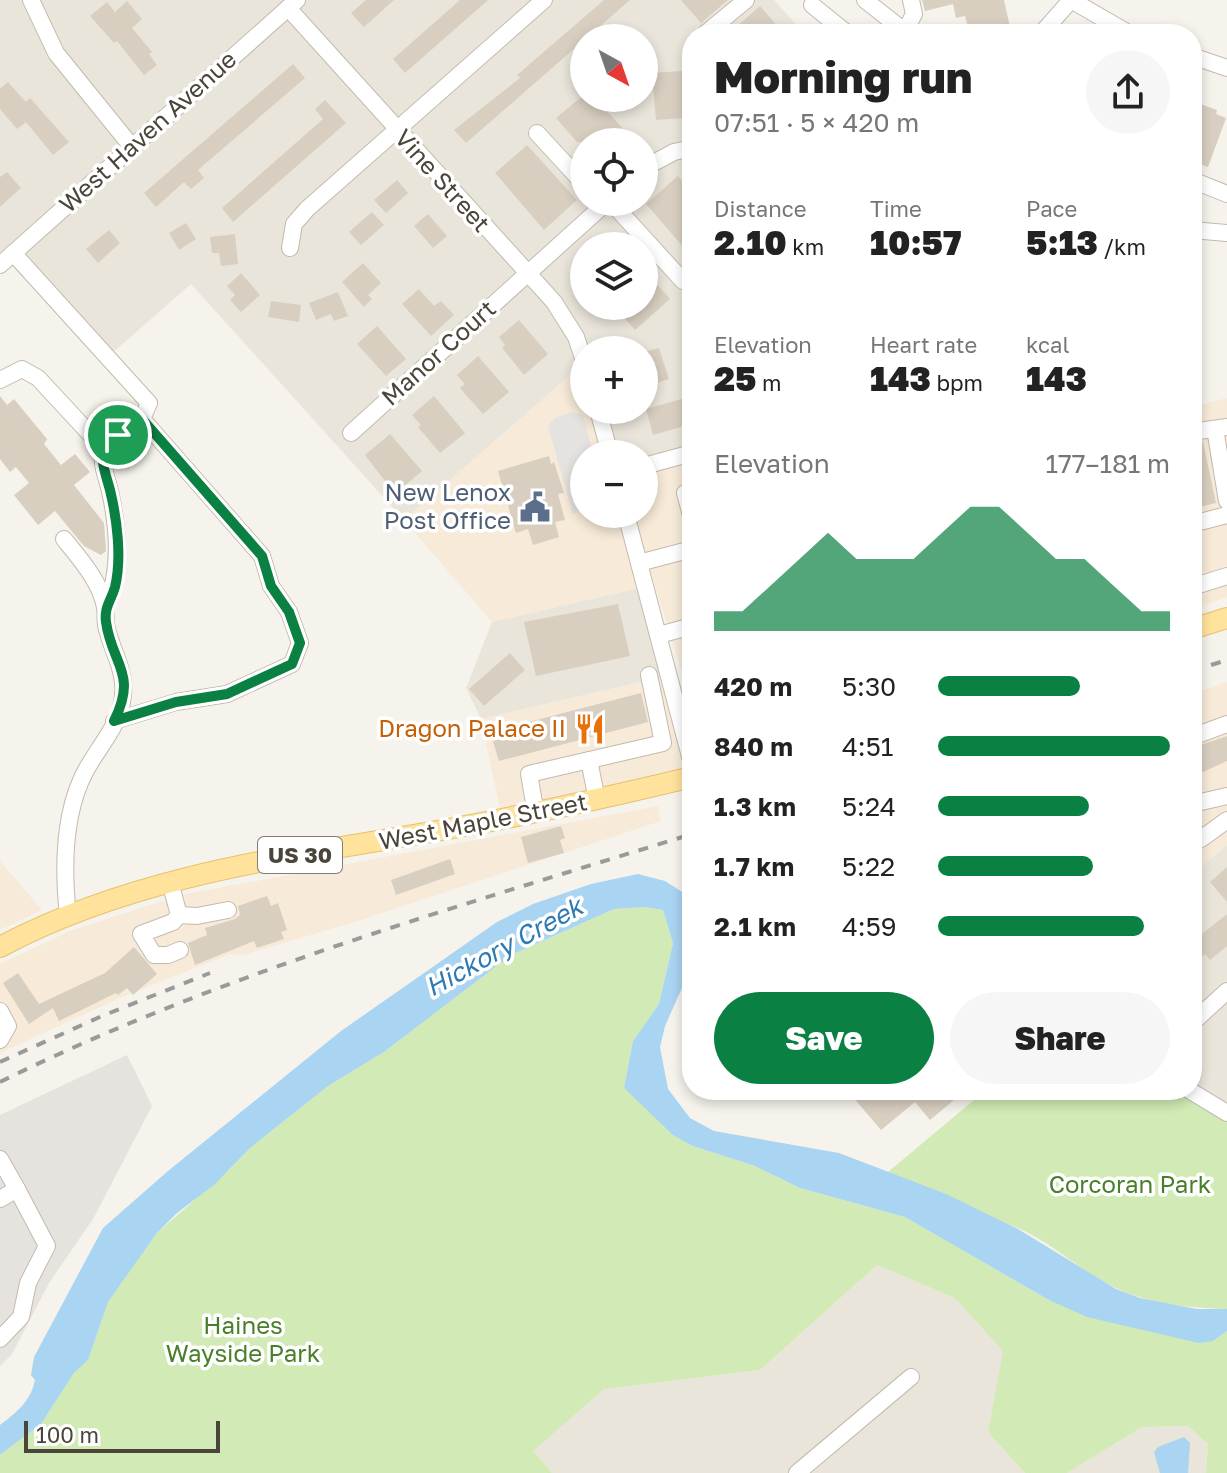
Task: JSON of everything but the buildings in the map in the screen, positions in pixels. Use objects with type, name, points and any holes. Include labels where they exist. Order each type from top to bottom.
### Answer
[{"type":"main road","points":[[1202,626],[1227,618]]},
{"type":"main road","name":"West Maple Street","points":[[1,944],[122,895],[170,882],[308,853],[536,814],[682,779]]},
{"type":"street","points":[[31,0],[56,53],[132,147]]},
{"type":"street","points":[[290,248],[294,224],[307,209],[544,0]]},
{"type":"street","points":[[717,24],[746,0]]},
{"type":"street","points":[[865,0],[895,24]]},
{"type":"street","points":[[910,24],[914,14],[911,0]]},
{"type":"street","points":[[1050,24],[1071,0],[1113,24]]},
{"type":"street","points":[[812,2],[837,24]]},
{"type":"street","name":"West Haven Avenue","points":[[0,265],[293,4]]},
{"type":"street","name":"Vine Street","points":[[293,4],[395,130],[554,302],[575,336]]},
{"type":"street","points":[[1202,59],[1227,68]]},
{"type":"street","points":[[537,133],[570,169]]},
{"type":"street","points":[[658,161],[682,150]]},
{"type":"street","points":[[1202,184],[1227,194]]},
{"type":"street","name":"Manor Court","points":[[351,433],[591,216]]},
{"type":"street","points":[[619,216],[682,280]]},
{"type":"street","points":[[1202,231],[1227,233]]},
{"type":"street","points":[[13,253],[149,403],[142,419],[103,448],[101,464],[109,487],[116,535],[115,588],[105,607]]},
{"type":"street","points":[[0,380],[22,369],[38,378],[103,448]]},
{"type":"street","points":[[114,721],[176,702],[227,694],[292,664],[300,643],[289,612],[271,586],[262,556],[142,419]]},
{"type":"street","points":[[1221,428],[1227,501]]},
{"type":"street","points":[[658,462],[682,456]]},
{"type":"street","points":[[1202,521],[1227,515]]},
{"type":"street","points":[[630,528],[682,725]]},
{"type":"street","points":[[64,539],[96,584],[125,680],[122,705],[84,773],[74,806],[66,851],[68,916]]},
{"type":"street","points":[[639,563],[682,552]]},
{"type":"street","points":[[1202,584],[1227,576]]},
{"type":"street","points":[[659,635],[682,629]]},
{"type":"street","points":[[536,814],[529,774],[663,743],[649,675]]},
{"type":"street","points":[[1202,733],[1227,724]]},
{"type":"street","points":[[589,760],[597,800]]},
{"type":"street","points":[[1202,802],[1227,796]]},
{"type":"street","points":[[1202,838],[1227,820]]},
{"type":"street","points":[[170,882],[179,915]]},
{"type":"street","points":[[179,915],[197,916],[228,910]]},
{"type":"street","points":[[179,915],[173,922],[141,934],[154,955],[168,955],[180,950]]},
{"type":"street","points":[[1202,1014],[1227,991]]},
{"type":"street","points":[[0,1011],[8,1026],[0,1040]]},
{"type":"street","points":[[1202,1098],[1227,1113]]},
{"type":"street","points":[[0,1159],[47,1246],[28,1283],[21,1317],[0,1339]]},
{"type":"street","points":[[0,1199],[17,1189]]},
{"type":"street","points":[[797,1473],[911,1377]]},
{"type":"shaded area","points":[[0,0],[288,0],[0,259]]},
{"type":"shaded area","points":[[303,0],[774,0],[796,24],[682,24],[682,451],[658,457],[658,440],[610,440],[606,424],[658,424],[658,336],[573,336],[294,7]]},
{"type":"shaded area","points":[[288,12],[551,304],[570,341],[570,375],[404,520],[191,284],[111,354],[18,254]]},
{"type":"shaded area","points":[[570,375],[570,424],[598,424],[602,440],[570,440],[570,528],[627,528],[643,587],[492,622],[404,520]]},
{"type":"shaded area","points":[[1227,398],[1227,597],[1202,606],[1202,404]]},
{"type":"shaded area","points":[[570,412],[570,424],[585,424],[589,440],[570,440],[570,504],[548,426],[555,418]]},
{"type":"shaded area","points":[[682,451],[682,672],[636,528],[658,528],[658,457]]},
{"type":"shaded area","points":[[643,587],[667,676],[481,719],[466,688],[492,622]]},
{"type":"shaded area","points":[[667,676],[682,737],[682,776],[502,818],[481,719]]},
{"type":"shaded area","points":[[1227,682],[1227,845],[1202,866],[1202,691]]},
{"type":"shaded area","points":[[658,806],[661,821],[361,920],[243,955],[230,954],[122,997],[0,1053],[0,964],[70,931],[181,895]]},
{"type":"shaded area","points":[[1227,845],[1227,1110],[1202,1095],[1202,866]]},
{"type":"shaded area","points":[[0,861],[42,910],[0,930]]},
{"type":"shaded area","points":[[127,1055],[152,1106],[93,1219],[49,1283],[12,1354],[0,1366],[0,1115]]},
{"type":"shaded area","points":[[877,1265],[955,1298],[1004,1351],[988,1432],[1025,1473],[552,1473],[532,1451],[604,1389],[760,1370]]},
{"type":"shaded area","points":[[1188,1426],[1208,1444],[1206,1473],[1067,1473],[1142,1427]]},
{"type":"green space","name":"Haines Wayside Park","points":[[645,907],[663,910],[673,943],[659,1004],[633,1041],[624,1088],[693,1146],[755,1166],[800,1188],[905,1217],[1049,1300],[1213,1341],[1227,1331],[1227,1473],[1206,1473],[1208,1444],[1188,1426],[1142,1427],[1067,1473],[1025,1473],[988,1432],[1003,1351],[955,1298],[877,1265],[760,1370],[604,1389],[533,1451],[552,1473],[0,1473],[0,1455],[41,1424],[74,1373],[88,1360],[108,1302],[157,1233],[250,1148],[328,1086],[384,1052],[511,955],[614,909]]},
{"type":"green space","name":"Corcoran Park","points":[[974,1100],[1194,1100],[1227,1120],[1227,1309],[1171,1304],[1118,1289],[1031,1234],[888,1172]]},
{"type":"water","name":"Hickory Creek","points":[[638,874],[665,881],[682,892],[682,988],[665,1026],[660,1047],[668,1089],[690,1118],[714,1131],[839,1153],[946,1194],[1018,1229],[1116,1289],[1140,1298],[1197,1309],[1227,1309],[1227,1331],[1213,1341],[1199,1343],[1087,1317],[1049,1300],[905,1217],[800,1188],[755,1166],[693,1146],[673,1135],[624,1088],[633,1041],[659,1004],[673,943],[663,910],[645,907],[614,909],[511,955],[384,1052],[328,1086],[250,1148],[214,1185],[177,1213],[157,1233],[108,1302],[88,1360],[74,1373],[41,1424],[0,1455],[0,1425],[17,1411],[30,1394],[35,1380],[31,1375],[34,1357],[103,1228],[168,1171],[341,1031],[497,922],[533,904],[591,884]]},
{"type":"water","points":[[1184,1437],[1190,1443],[1188,1473],[1160,1473],[1154,1452],[1158,1447]]},
{"type":"railway","points":[[1202,668],[1227,660]]},
{"type":"railway","points":[[0,1082],[84,1043],[254,975],[341,944],[682,837]]},
{"type":"railway","points":[[0,1062],[102,1016],[210,973]]},
{"type":"place","name":"New Lenox Post Office","points":[[535,507]]},
{"type":"place","name":"Dragon Palace II","points":[[590,729]]},
{"type":"route","points":[[142,419],[262,556],[271,586],[289,612],[300,643],[292,664],[227,694],[176,702],[114,721],[122,705],[125,680],[106,625],[105,607],[115,588],[116,535],[109,487],[101,464],[103,448],[118,435],[142,419]]}]
